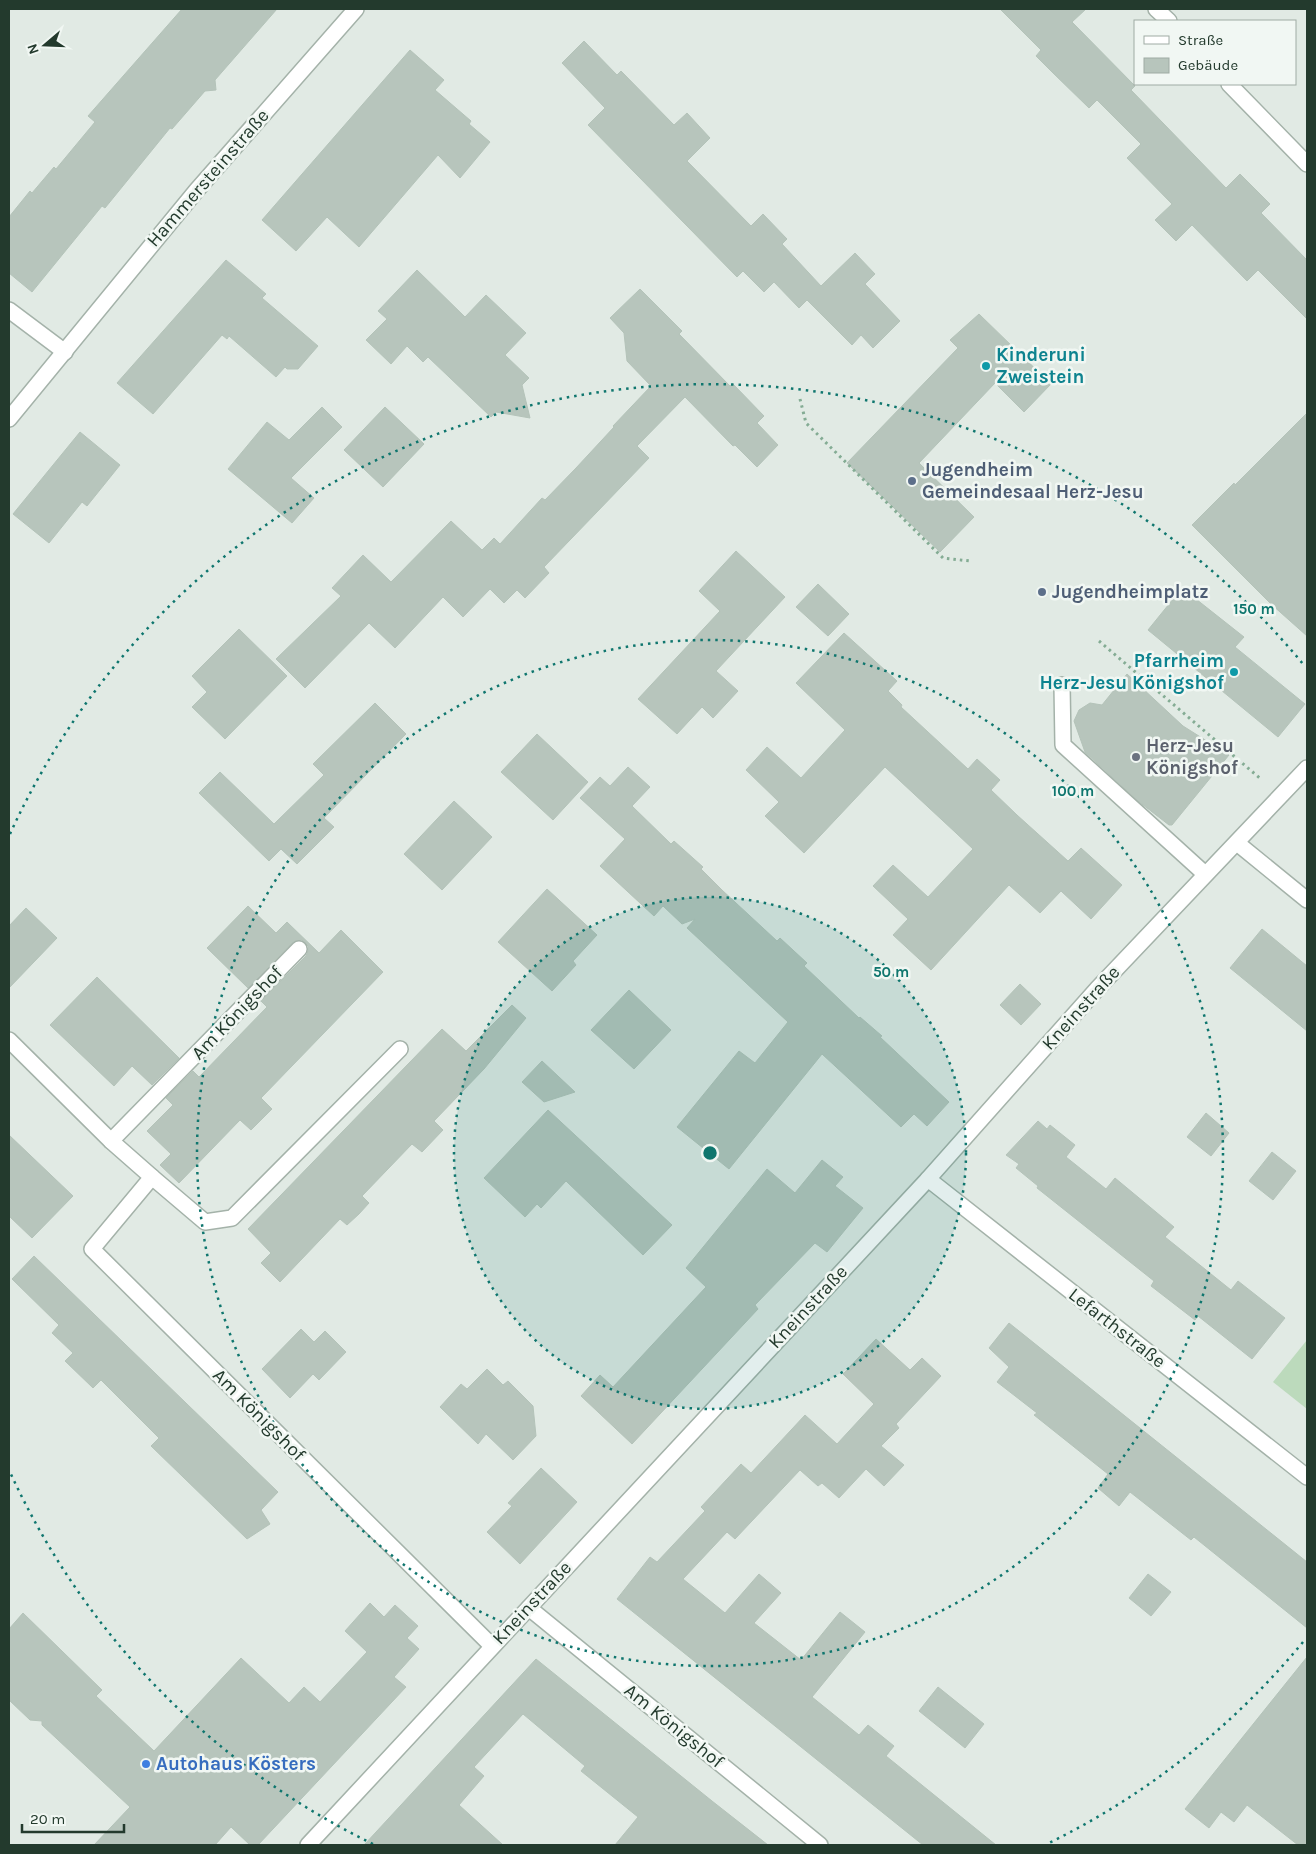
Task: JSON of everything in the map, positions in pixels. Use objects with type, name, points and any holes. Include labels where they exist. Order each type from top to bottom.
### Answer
[{"type":"street","name":"Hammersteinstraße","points":[[9,419],[196,191],[356,9]]},
{"type":"street","points":[[1156,9],[1167,20]]},
{"type":"street","points":[[1231,85],[1307,164]]},
{"type":"street","points":[[9,310],[65,352]]},
{"type":"street","points":[[1062,685],[1063,745],[1205,874]]},
{"type":"street","name":"Kneinstraße","points":[[308,1845],[928,1179],[1097,989],[1307,768]]},
{"type":"street","points":[[1237,843],[1307,900]]},
{"type":"street","name":"Am Königshof","points":[[111,1141],[299,949]]},
{"type":"street","points":[[9,1040],[111,1141],[205,1222],[232,1218],[400,1049]]},
{"type":"street","name":"Am Königshof","points":[[152,1177],[92,1249],[492,1646]]},
{"type":"street","name":"Lefarthstraße","points":[[928,1179],[1307,1477]]},
{"type":"street","name":"Am Königshof","points":[[529,1608],[820,1845]]},
{"type":"path","points":[[800,399],[806,424],[943,558],[970,561]]},
{"type":"path","points":[[1099,640],[1281,797]]},
{"type":"green space","points":[[1307,1340],[1307,1409],[1273,1382]]},
{"type":"building","points":[[182,9],[277,9],[215,80],[216,90],[205,91],[172,129],[170,128],[105,208],[102,206],[32,292],[9,273],[9,217],[30,191],[32,193],[54,167],[56,169],[95,122],[88,116]]},
{"type":"building","points":[[1000,9],[1086,9],[1072,22],[1135,86],[1131,90],[1226,188],[1240,174],[1270,204],[1261,213],[1307,260],[1307,319],[1258,270],[1247,281],[1192,225],[1176,241],[1155,220],[1172,204],[1127,158],[1141,144],[1097,100],[1089,108],[1036,56],[1041,50]]},
{"type":"building","points":[[584,41],[617,75],[621,71],[674,125],[687,113],[710,138],[687,161],[751,226],[763,214],[787,239],[782,244],[821,286],[855,253],[875,274],[865,284],[900,321],[873,348],[861,335],[852,345],[807,300],[799,308],[774,282],[764,292],[743,271],[737,277],[588,125],[605,108],[562,63]]},
{"type":"building","points":[[410,50],[444,80],[435,90],[471,121],[469,124],[490,142],[460,178],[438,155],[359,247],[327,217],[296,251],[262,220]]},
{"type":"building","points":[[226,260],[266,294],[262,298],[318,346],[298,369],[287,369],[285,367],[276,377],[229,336],[227,339],[222,335],[153,414],[117,383]]},
{"type":"building","points":[[417,270],[465,317],[486,295],[526,333],[505,355],[529,378],[522,385],[530,418],[496,412],[491,417],[428,357],[423,362],[407,346],[391,364],[366,340],[387,319],[378,311]]},
{"type":"building","points":[[640,289],[682,331],[679,334],[730,386],[733,384],[764,416],[757,423],[778,445],[757,467],[735,445],[733,446],[685,397],[637,446],[649,458],[544,567],[549,573],[525,598],[517,590],[504,603],[490,589],[463,617],[443,597],[395,648],[369,623],[305,688],[276,659],[341,596],[332,588],[363,555],[391,582],[451,521],[482,550],[494,538],[500,544],[542,498],[545,500],[576,468],[651,386],[627,361],[624,333],[610,318]]},
{"type":"building","points":[[979,314],[1051,384],[1024,412],[995,383],[919,463],[974,517],[940,552],[847,463],[958,348],[950,340]]},
{"type":"building","points":[[322,407],[342,427],[291,478],[314,498],[292,523],[228,469],[267,422],[289,440]]},
{"type":"building","points":[[385,407],[424,444],[383,487],[344,450]]},
{"type":"building","points":[[1307,413],[1307,636],[1271,604],[1192,525]]},
{"type":"building","points":[[80,432],[120,465],[87,506],[82,502],[49,543],[13,514]]},
{"type":"building","points":[[736,551],[785,597],[716,671],[738,691],[713,718],[702,707],[677,734],[638,699],[720,611],[699,591]]},
{"type":"building","points":[[818,584],[849,614],[828,636],[796,607]]},
{"type":"building","name":"Pfarrheim Herz-Jesu Königshof","points":[[1182,588],[1244,637],[1235,647],[1305,704],[1278,737],[1148,630]]},
{"type":"building","points":[[239,629],[287,676],[225,739],[192,707],[207,692],[192,676]]},
{"type":"building","points":[[844,633],[897,681],[888,691],[902,705],[901,707],[968,769],[977,759],[1000,780],[991,790],[1017,815],[1068,861],[1081,848],[1122,885],[1091,919],[1061,891],[1040,913],[1009,885],[931,970],[893,935],[908,919],[873,886],[893,865],[928,897],[973,849],[885,767],[804,853],[765,816],[779,802],[746,770],[767,747],[801,778],[845,730],[796,683]]},
{"type":"building","name":"Herz-Jesu Königshof","points":[[1127,674],[1183,726],[1229,755],[1172,825],[1169,825],[1138,801],[1085,752],[1074,721],[1079,710],[1090,703],[1102,705]]},
{"type":"building","points":[[375,703],[406,734],[324,818],[334,827],[297,864],[281,849],[269,861],[199,793],[220,772],[274,824],[324,775],[313,764]]},
{"type":"building","points":[[537,734],[588,782],[553,820],[501,772]]},
{"type":"building","points":[[628,767],[650,787],[632,806],[671,844],[674,841],[703,867],[701,869],[722,890],[777,941],[780,938],[807,963],[804,966],[859,1018],[882,1036],[880,1037],[949,1102],[927,1126],[914,1114],[901,1127],[822,1054],[729,1169],[677,1127],[739,1051],[755,1063],[788,1022],[687,928],[695,919],[682,924],[663,906],[654,916],[600,866],[625,839],[580,798],[600,777],[610,786]]},
{"type":"building","points":[[454,801],[492,837],[442,890],[404,854]]},
{"type":"building","points":[[547,889],[597,935],[573,961],[576,965],[552,991],[498,942]]},
{"type":"building","points":[[248,906],[276,933],[287,922],[319,953],[341,930],[383,972],[261,1098],[272,1109],[251,1130],[240,1120],[179,1183],[160,1165],[171,1154],[147,1131],[173,1105],[166,1098],[193,1071],[199,1077],[267,1007],[261,1001],[306,956],[308,951],[308,946],[302,940],[293,942],[248,988],[207,948]]},
{"type":"building","points":[[26,908],[57,938],[9,988],[9,926]]},
{"type":"building","points":[[1262,929],[1307,966],[1307,1031],[1230,968]]},
{"type":"building","points":[[97,977],[179,1058],[152,1085],[132,1066],[114,1086],[50,1025]]},
{"type":"building","points":[[1020,984],[1041,1004],[1021,1025],[1000,1005]]},
{"type":"building","points":[[629,990],[671,1030],[634,1069],[591,1030]]},
{"type":"building","points":[[512,1005],[526,1018],[484,1069],[434,1121],[443,1130],[422,1152],[412,1144],[362,1196],[369,1203],[359,1214],[347,1225],[340,1219],[280,1282],[261,1263],[271,1253],[248,1229],[442,1029],[466,1051]]},
{"type":"building","points":[[542,1061],[575,1092],[544,1102],[522,1082]]},
{"type":"building","points":[[548,1110],[672,1225],[643,1255],[566,1181],[541,1208],[537,1204],[525,1217],[484,1178]]},
{"type":"building","points":[[1206,1113],[1229,1133],[1211,1156],[1187,1137]]},
{"type":"building","points":[[1038,1121],[1047,1129],[1050,1125],[1075,1145],[1066,1157],[1106,1189],[1115,1178],[1174,1227],[1165,1237],[1231,1290],[1238,1281],[1285,1318],[1252,1359],[1198,1316],[1195,1320],[1151,1286],[1154,1281],[1037,1188],[1038,1186],[1016,1168],[1019,1164],[1006,1155]]},
{"type":"building","points":[[9,1135],[73,1196],[32,1238],[9,1216]]},
{"type":"building","points":[[1272,1152],[1296,1171],[1273,1200],[1249,1181]]},
{"type":"building","points":[[822,1160],[843,1177],[835,1186],[863,1208],[827,1252],[815,1243],[755,1305],[758,1309],[632,1444],[581,1396],[600,1375],[613,1387],[706,1287],[686,1268],[767,1169],[795,1193]]},
{"type":"building","points":[[34,1256],[278,1492],[261,1510],[270,1524],[247,1539],[151,1446],[159,1438],[101,1380],[93,1388],[65,1361],[73,1353],[52,1333],[59,1325],[12,1279]]},
{"type":"building","points":[[1009,1323],[1307,1562],[1307,1628],[1194,1537],[1191,1540],[1130,1492],[1119,1506],[1098,1488],[1108,1474],[1034,1415],[1037,1413],[997,1382],[1009,1367],[989,1348]]},
{"type":"building","points":[[301,1329],[314,1342],[325,1331],[346,1352],[319,1380],[313,1374],[290,1398],[262,1369]]},
{"type":"building","points":[[876,1339],[910,1370],[922,1358],[941,1376],[896,1424],[899,1428],[881,1446],[904,1465],[884,1486],[866,1469],[839,1498],[822,1483],[818,1486],[800,1470],[735,1539],[727,1532],[683,1579],[725,1613],[759,1574],[781,1593],[754,1623],[801,1660],[840,1612],[865,1632],[812,1697],[859,1735],[868,1725],[894,1746],[886,1756],[996,1845],[923,1845],[617,1599],[650,1557],[657,1562],[705,1511],[701,1507],[741,1464],[751,1473],[805,1415],[837,1444],[874,1404],[843,1374]]},
{"type":"building","points":[[487,1369],[503,1385],[508,1381],[533,1406],[536,1436],[513,1460],[486,1434],[478,1444],[440,1407],[461,1384],[467,1389]]},
{"type":"building","points":[[541,1468],[577,1502],[520,1564],[487,1532],[512,1506],[508,1503]]},
{"type":"building","points":[[1148,1574],[1171,1592],[1151,1616],[1129,1598]]},
{"type":"building","points":[[370,1603],[384,1617],[395,1605],[418,1626],[407,1638],[419,1649],[394,1677],[406,1687],[258,1845],[250,1845],[231,1827],[215,1845],[94,1845],[130,1807],[42,1725],[42,1721],[30,1720],[9,1700],[9,1629],[23,1613],[102,1690],[96,1696],[154,1751],[241,1658],[289,1703],[304,1687],[320,1702],[367,1652],[345,1631]]},
{"type":"building","points":[[1307,1657],[1307,1845],[1298,1845],[1247,1805],[1234,1822],[1221,1812],[1209,1828],[1185,1809]]},
{"type":"building","points":[[536,1659],[768,1845],[615,1845],[638,1817],[581,1771],[585,1766],[523,1714],[474,1767],[484,1776],[459,1805],[503,1845],[364,1845]]},
{"type":"building","points":[[938,1687],[984,1724],[965,1748],[919,1711]]},
{"type":"place","name":"Kinderuni Zweistein","points":[[986,366]]},
{"type":"place","name":"Jugendheim Gemeindesaal Herz-Jesu","points":[[912,481]]},
{"type":"place","name":"Jugendheimplatz","points":[[1042,592]]},
{"type":"place","name":"Pfarrheim Herz-Jesu Königshof","points":[[1234,672]]},
{"type":"place","name":"Herz-Jesu Königshof","points":[[1136,757]]},
{"type":"place","name":"Autohaus Kösters","points":[[146,1764]]}]
